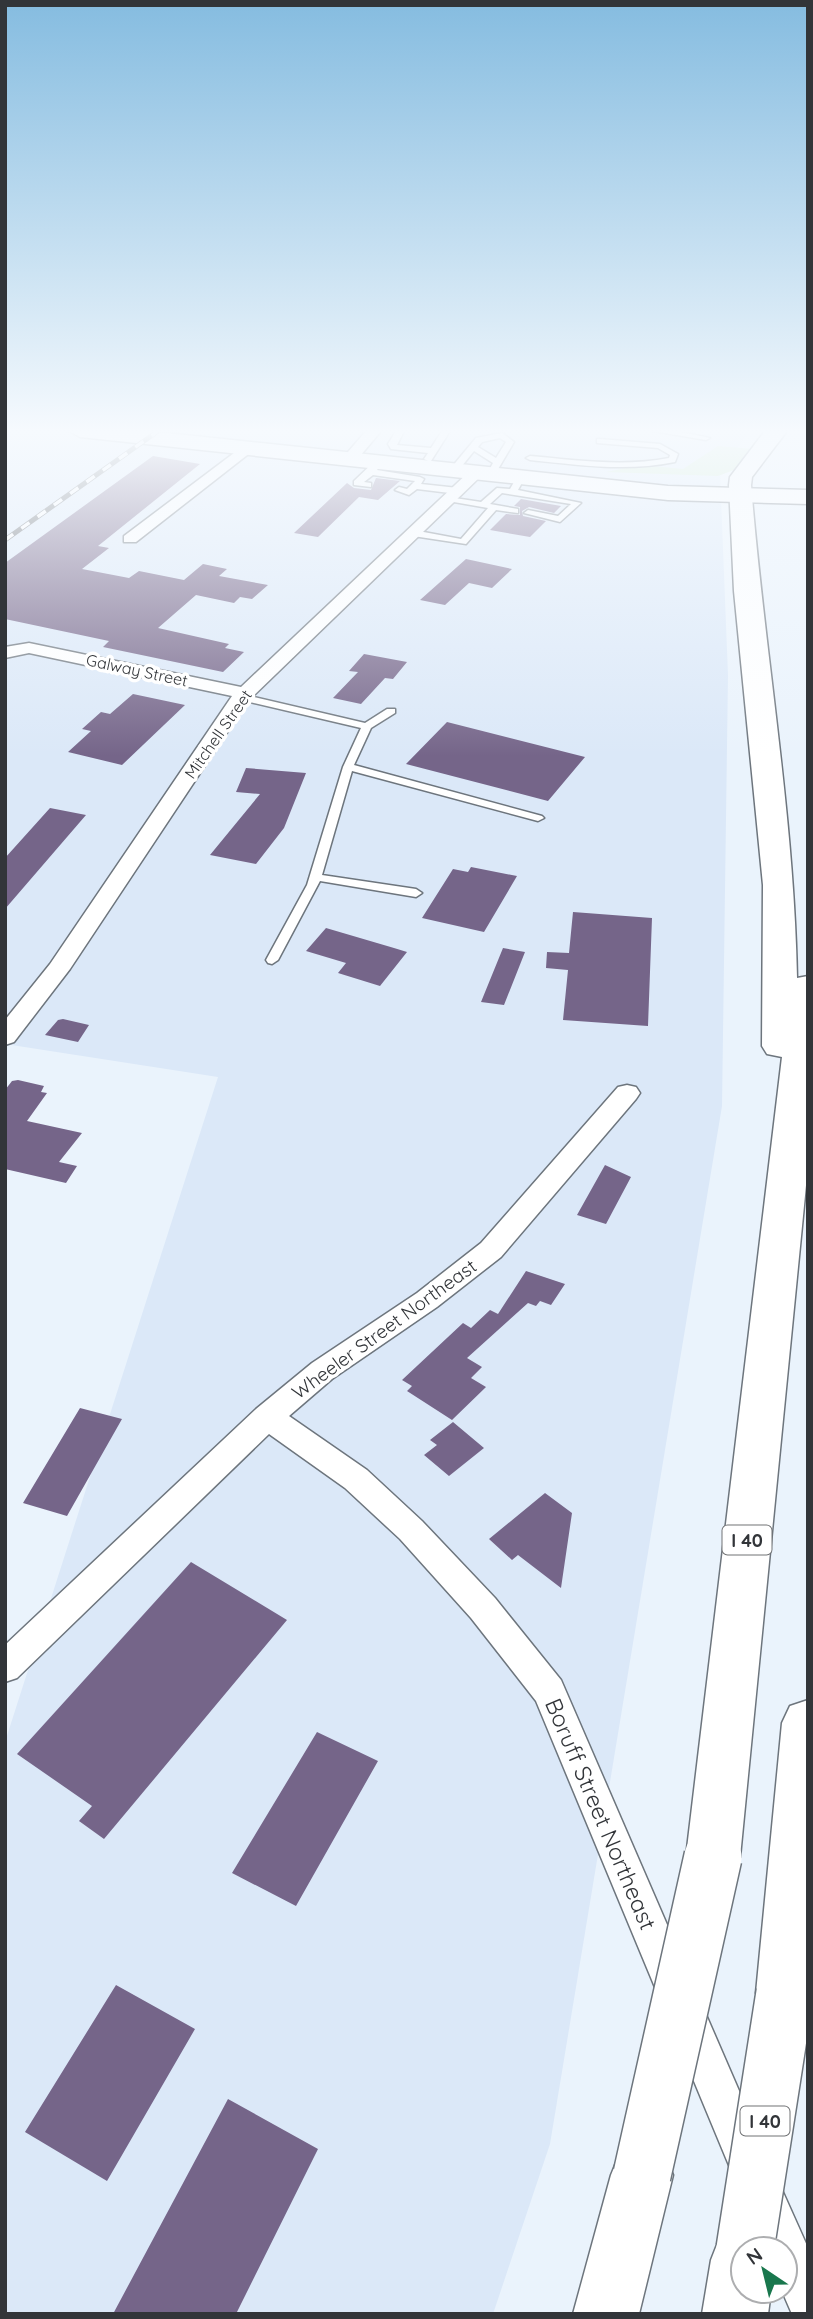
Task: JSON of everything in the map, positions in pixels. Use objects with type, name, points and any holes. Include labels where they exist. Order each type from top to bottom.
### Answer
[{"type":"main road","points":[[743,539],[779,885],[781,1223]]},
{"type":"main road","name":"I 40","points":[[606,2314],[642,2175],[713,1857],[808,986]]},
{"type":"main road","name":"I 40","points":[[747,2235],[785,1993],[808,1723]]},
{"type":"street","name":"Mitchell Street","points":[[5,1037],[58,969],[242,695],[406,539]]},
{"type":"street","name":"Galway Street","points":[[5,653],[29,648],[242,695]]},
{"type":"street","name":"Wheeler Street Northeast","points":[[5,1667],[267,1416],[322,1370],[427,1300],[491,1250],[626,1093]]},
{"type":"street","name":"Boruff Street Northeast","points":[[267,1416],[356,1479],[411,1530],[483,1608],[549,1691],[808,2301]]},
{"type":"lane","points":[[448,539],[463,542],[465,539]]},
{"type":"lane","points":[[242,695],[367,726]]},
{"type":"lane","points":[[272,960],[315,877],[348,767],[367,726],[391,711]]},
{"type":"lane","points":[[348,767],[538,818]]},
{"type":"lane","points":[[315,877],[416,893]]},
{"type":"shaded area","points":[[5,539],[723,539],[728,675],[722,1106],[550,2144],[493,2314],[5,2314],[5,1742],[218,1077],[5,1044]]},
{"type":"building","points":[[38,539],[106,539],[98,546],[109,548],[82,569],[129,578],[139,571],[184,580],[203,564],[227,569],[219,576],[268,585],[252,599],[240,597],[234,603],[196,595],[158,628],[229,644],[225,648],[244,652],[223,672],[103,647],[109,641],[5,619],[5,563]]},
{"type":"building","points":[[466,559],[512,569],[492,588],[469,583],[445,605],[420,600]]},
{"type":"building","points":[[364,654],[407,662],[393,679],[385,678],[361,704],[333,698],[358,672],[349,671]]},
{"type":"building","points":[[133,694],[185,705],[122,765],[68,752],[91,731],[82,729],[101,712],[110,714]]},
{"type":"building","points":[[447,722],[585,757],[548,801],[406,764]]},
{"type":"building","points":[[246,768],[306,773],[284,828],[256,864],[210,855],[260,794],[236,792]]},
{"type":"building","points":[[50,808],[86,815],[5,909],[5,858]]},
{"type":"building","points":[[471,867],[517,876],[484,932],[422,918],[453,869],[468,872]]},
{"type":"building","points":[[573,912],[652,918],[648,1026],[563,1020],[568,970],[546,968],[547,952],[569,953]]},
{"type":"building","points":[[326,928],[407,952],[380,986],[338,973],[346,963],[306,951]]},
{"type":"building","points":[[503,948],[525,952],[504,1005],[481,1002]]},
{"type":"building","points":[[58,1020],[89,1025],[78,1042],[45,1035]]},
{"type":"building","points":[[12,1081],[44,1086],[41,1092],[47,1093],[27,1121],[82,1133],[59,1162],[77,1166],[66,1183],[5,1169],[5,1090]]},
{"type":"building","points":[[605,1165],[631,1177],[606,1224],[577,1215]]},
{"type":"building","points":[[526,1271],[565,1284],[551,1305],[540,1301],[536,1306],[528,1303],[467,1358],[482,1367],[471,1378],[486,1387],[452,1420],[407,1391],[412,1386],[402,1380],[463,1323],[471,1328],[490,1310],[498,1314]]},
{"type":"building","points":[[80,1408],[122,1419],[67,1516],[23,1503]]},
{"type":"building","points":[[453,1422],[484,1448],[449,1476],[424,1455],[437,1445],[430,1440]]},
{"type":"building","points":[[545,1493],[572,1513],[561,1588],[518,1555],[512,1560],[489,1539]]},
{"type":"building","points":[[191,1562],[287,1620],[104,1839],[79,1821],[92,1806],[17,1754]]},
{"type":"building","points":[[317,1732],[378,1761],[296,1906],[232,1873]]},
{"type":"building","points":[[116,1985],[195,2029],[107,2181],[25,2132]]},
{"type":"building","points":[[228,2099],[318,2149],[236,2314],[113,2314]]}]
